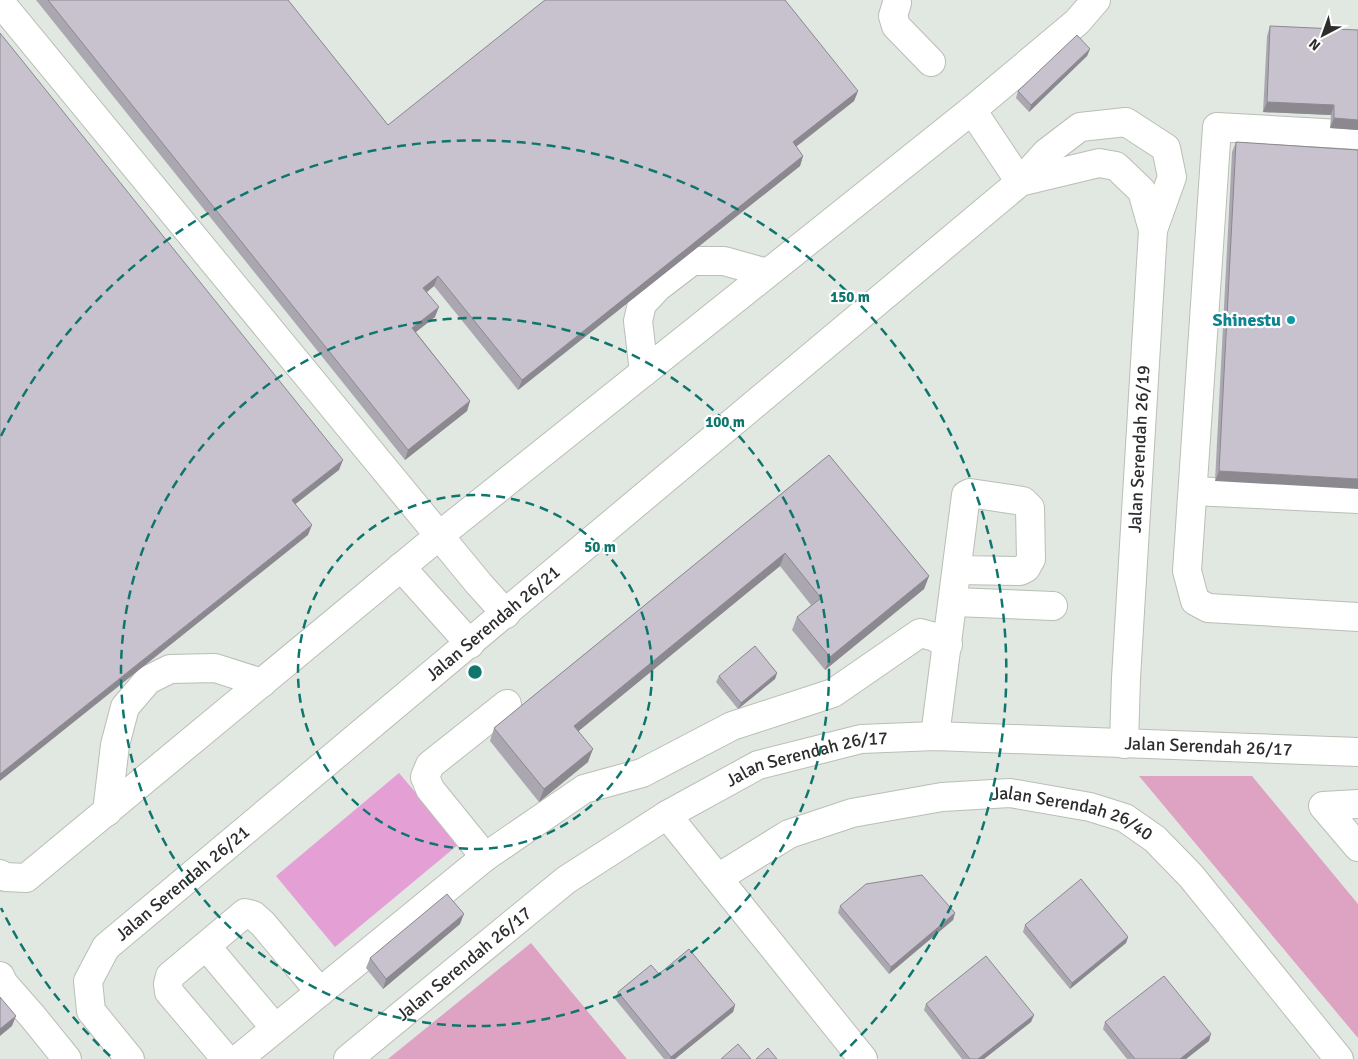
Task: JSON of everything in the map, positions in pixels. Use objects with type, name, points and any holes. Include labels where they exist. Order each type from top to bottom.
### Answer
[{"type":"street","points":[[0,874],[5,877],[26,878],[440,535],[972,110],[1077,22],[1096,0]]},
{"type":"street","points":[[0,2],[479,584],[506,614]]},
{"type":"street","points":[[897,3],[893,16],[896,26],[931,62]]},
{"type":"street","points":[[972,110],[1020,182],[1046,153],[1080,127],[1126,122],[1166,148],[1172,177],[1152,230]]},
{"type":"street","points":[[1358,135],[1217,127],[1187,571],[1194,601],[1208,608],[1358,617]]},
{"type":"street","name":"Jalan Serendah 26/21","points":[[130,1059],[91,1011],[88,981],[106,947],[1020,182],[1099,163],[1116,166]]},
{"type":"street","name":"Jalan Serendah 26/19","points":[[1116,166],[1142,191],[1152,230],[1126,678],[1124,744]]},
{"type":"street","points":[[644,372],[638,322],[642,304],[658,287],[692,261],[724,261],[767,273]]},
{"type":"street","points":[[1193,491],[1358,500]]},
{"type":"street","points":[[401,567],[470,644]]},
{"type":"street","points":[[935,736],[957,570]]},
{"type":"street","points":[[954,602],[1052,606]]},
{"type":"street","points":[[320,992],[263,924],[253,915],[245,913],[170,976],[168,984],[169,992],[229,1058],[275,1028],[320,992],[485,857],[584,789],[642,773],[732,726],[833,693],[920,632],[935,637],[948,645]]},
{"type":"street","points":[[107,812],[115,745],[125,707],[148,680],[170,669],[215,668],[262,683]]},
{"type":"street","points":[[485,857],[430,789],[425,777],[430,765],[507,704]]},
{"type":"street","name":"Jalan Serendah 26/17","points":[[348,1059],[566,880],[667,815],[758,765],[861,739],[935,736],[1358,752]]},
{"type":"street","name":"Jalan Serendah 26/40","points":[[718,878],[789,834],[852,814],[942,797],[1010,793],[1090,807],[1125,818],[1155,839],[1191,876],[1339,1059]]},
{"type":"street","points":[[1358,804],[1323,806],[1358,847]]},
{"type":"street","points":[[667,815],[862,1059]]},
{"type":"street","points":[[206,946],[275,1028]]},
{"type":"street","points":[[0,976],[4,984],[34,1017],[67,1059]]},
{"type":"shaded area","points":[[0,0],[1358,0],[1358,1059],[0,1059]]},
{"type":"shaded area","points":[[399,773],[459,844],[335,947],[276,876]]},
{"type":"shaded area","points":[[1139,776],[1252,776],[1358,904],[1358,1038]]},
{"type":"shaded area","points":[[531,943],[627,1059],[388,1059]]},
{"type":"building","points":[[48,0],[288,0],[388,125],[545,0],[785,0],[858,91],[793,142],[803,156],[522,380],[438,276],[423,288],[439,307],[412,328],[470,401],[408,450]]},
{"type":"building","points":[[1270,26],[1358,30],[1358,120],[1334,118],[1334,105],[1267,102]]},
{"type":"building","points":[[0,33],[343,460],[292,500],[312,525],[0,774]]},
{"type":"building","points":[[1077,35],[1090,49],[1031,105],[1018,91]]},
{"type":"building","name":"Shinestu","points":[[1236,142],[1358,150],[1358,479],[1219,471]]},
{"type":"building","points":[[829,455],[929,576],[830,657],[797,617],[821,598],[785,553],[574,726],[593,749],[544,789],[494,728]]},
{"type":"building","points":[[755,646],[777,673],[741,703],[719,676]]},
{"type":"building","points":[[922,875],[955,913],[891,967],[840,906],[866,884]]},
{"type":"building","points":[[1081,879],[1128,937],[1072,983],[1025,925]]},
{"type":"building","points":[[447,894],[464,914],[386,979],[370,958]]},
{"type":"building","points":[[689,949],[735,1005],[671,1057],[618,992],[651,965],[659,974]]},
{"type":"building","points":[[986,956],[1034,1015],[978,1059],[970,1059],[926,1004]]},
{"type":"building","points":[[1164,976],[1211,1034],[1180,1059],[1135,1059],[1105,1022]]},
{"type":"building","points":[[0,997],[16,1016],[0,1029]]},
{"type":"building","points":[[738,1044],[751,1059],[721,1059]]},
{"type":"building","points":[[768,1048],[777,1059],[756,1059]]},
{"type":"place","name":"Shinestu","points":[[1291,320]]}]
